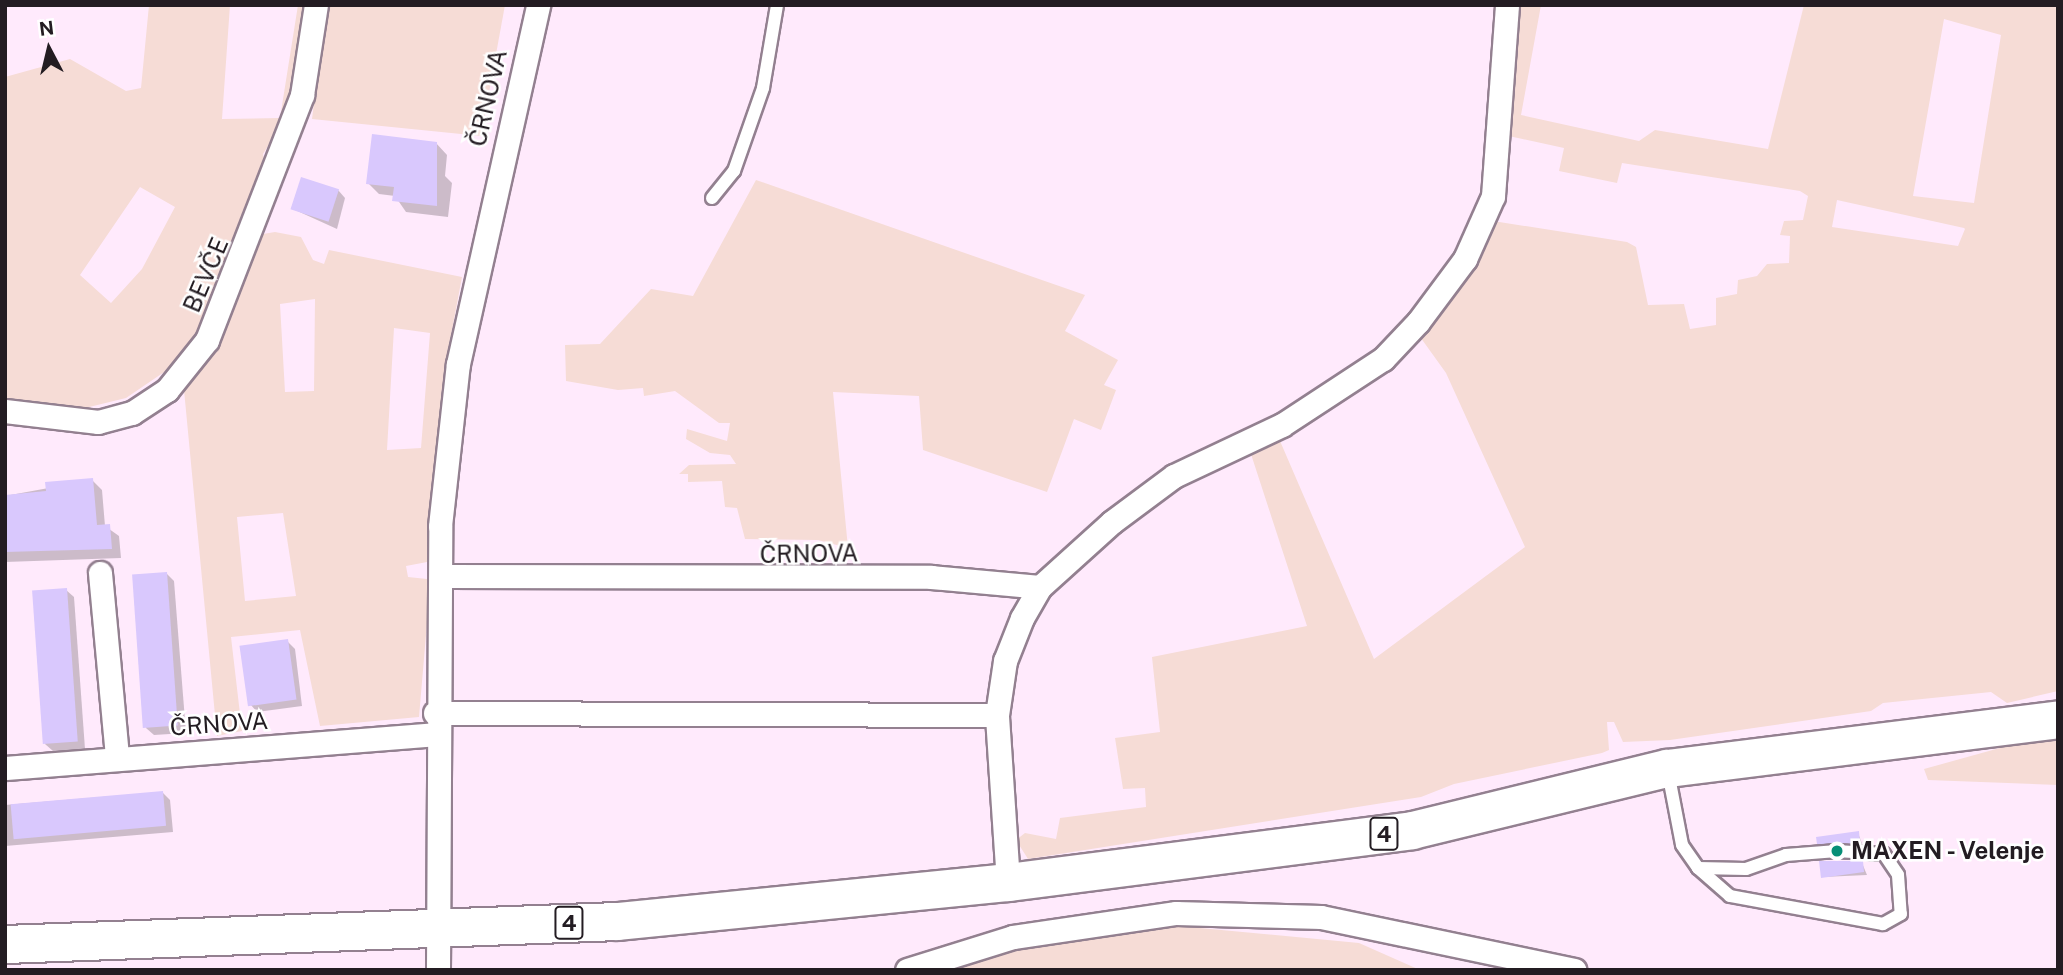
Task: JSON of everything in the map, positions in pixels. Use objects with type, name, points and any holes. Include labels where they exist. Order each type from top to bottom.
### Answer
[{"type":"main road","name":"4","points":[[5,944],[434,932],[617,921],[1008,882],[1412,830],[1667,768],[2058,719]]},
{"type":"street","name":"BEVČE","points":[[5,411],[98,422],[132,413],[167,390],[207,340],[302,95],[316,5]]},
{"type":"street","name":"ČRNOVA","points":[[438,970],[434,932],[435,724],[442,576],[440,526],[458,364],[538,5]]},
{"type":"street","points":[[1008,882],[997,715],[1005,661],[1040,587],[1174,476],[1282,425],[1383,359],[1418,322],[1465,259],[1493,196],[1507,5]]},
{"type":"street","points":[[100,573],[117,758]]},
{"type":"street","name":"ČRNOVA","points":[[442,576],[931,578],[1040,587]]},
{"type":"street","name":"ČRNOVA","points":[[5,768],[435,724],[997,715]]},
{"type":"street","points":[[907,970],[1013,937],[1176,913],[1321,917],[1575,970]]},
{"type":"lane","points":[[712,198],[734,170],[763,88],[777,5]]},
{"type":"lane","points":[[1667,768],[1682,845],[1698,868],[1730,896],[1883,924],[1901,914],[1898,875],[1884,854],[1837,851],[1786,856],[1746,869],[1698,868]]},
{"type":"shaded area","points":[[149,5],[230,5],[222,119],[280,118],[298,5],[306,5],[286,117],[263,154],[267,176],[203,329],[176,364],[126,398],[81,409],[5,399],[5,77],[70,59],[126,91],[141,88]],"holes":[[[140,187],[175,207],[142,269],[111,303],[80,275]]]},
{"type":"shaded area","points":[[326,5],[505,5],[481,136],[312,119]]},
{"type":"shaded area","points":[[1513,5],[1541,5],[1521,115],[1639,141],[1655,130],[1768,149],[1804,5],[2058,5],[2058,691],[2007,703],[1991,692],[1883,703],[1871,711],[1670,740],[1623,742],[1614,722],[1607,722],[1609,750],[1602,753],[1454,784],[1421,797],[1028,859],[1016,840],[1025,833],[1056,839],[1060,818],[1146,807],[1145,788],[1123,789],[1115,738],[1160,732],[1152,657],[1307,626],[1249,448],[1277,434],[1374,659],[1525,547],[1446,373],[1418,334],[1458,286],[1493,221],[1627,242],[1636,247],[1648,305],[1684,304],[1690,329],[1716,325],[1716,298],[1737,294],[1738,280],[1757,276],[1767,264],[1789,263],[1790,236],[1780,235],[1784,221],[1803,220],[1808,196],[1800,191],[1622,163],[1617,183],[1559,171],[1564,148],[1504,135]],"holes":[[[1944,19],[2001,35],[1974,203],[1913,196]],[[1837,200],[1964,228],[1965,229],[1958,246],[1832,227]]]},
{"type":"shaded area","points":[[756,180],[1085,295],[1065,331],[1118,360],[1104,385],[1116,390],[1101,430],[1074,419],[1047,492],[923,450],[919,396],[833,392],[848,548],[818,540],[745,539],[737,508],[725,507],[722,481],[688,482],[688,474],[679,474],[689,465],[736,464],[730,455],[710,453],[686,439],[687,429],[727,441],[730,423],[719,423],[675,391],[644,396],[643,388],[618,390],[566,381],[565,345],[600,344],[651,289],[693,296]]},
{"type":"shaded area","points":[[275,232],[301,237],[313,260],[324,264],[329,250],[462,277],[446,362],[427,562],[406,566],[408,577],[427,579],[430,588],[419,717],[320,726],[300,630],[231,637],[242,731],[217,736],[184,390],[230,315],[263,234]],"holes":[[[315,299],[314,391],[285,392],[280,304]],[[394,328],[430,333],[421,448],[387,450]],[[283,513],[296,596],[245,601],[237,517]]]},
{"type":"shaded area","points":[[2058,739],[2058,785],[1928,780],[1924,769],[2025,741]]},
{"type":"shaded area","points":[[1168,925],[1359,943],[1420,970],[937,970],[1038,945]]},
{"type":"building","points":[[372,134],[437,142],[437,206],[392,201],[394,187],[366,184]]},
{"type":"building","points":[[301,177],[339,189],[329,222],[290,209]]},
{"type":"building","points":[[93,478],[97,525],[110,524],[112,549],[5,552],[5,495],[46,491],[45,482]]},
{"type":"building","points":[[167,572],[178,726],[143,728],[132,574]]},
{"type":"building","points":[[67,588],[78,742],[43,744],[32,590]]},
{"type":"building","points":[[288,639],[296,699],[248,706],[239,646]]},
{"type":"building","points":[[163,791],[166,826],[14,839],[11,804]]},
{"type":"building","points":[[1859,831],[1860,844],[1817,844],[1816,837]]},
{"type":"building","points":[[1819,861],[1863,861],[1864,872],[1821,878]]},
{"type":"place","name":"MAXEN - Velenje","points":[[1837,851]]}]
